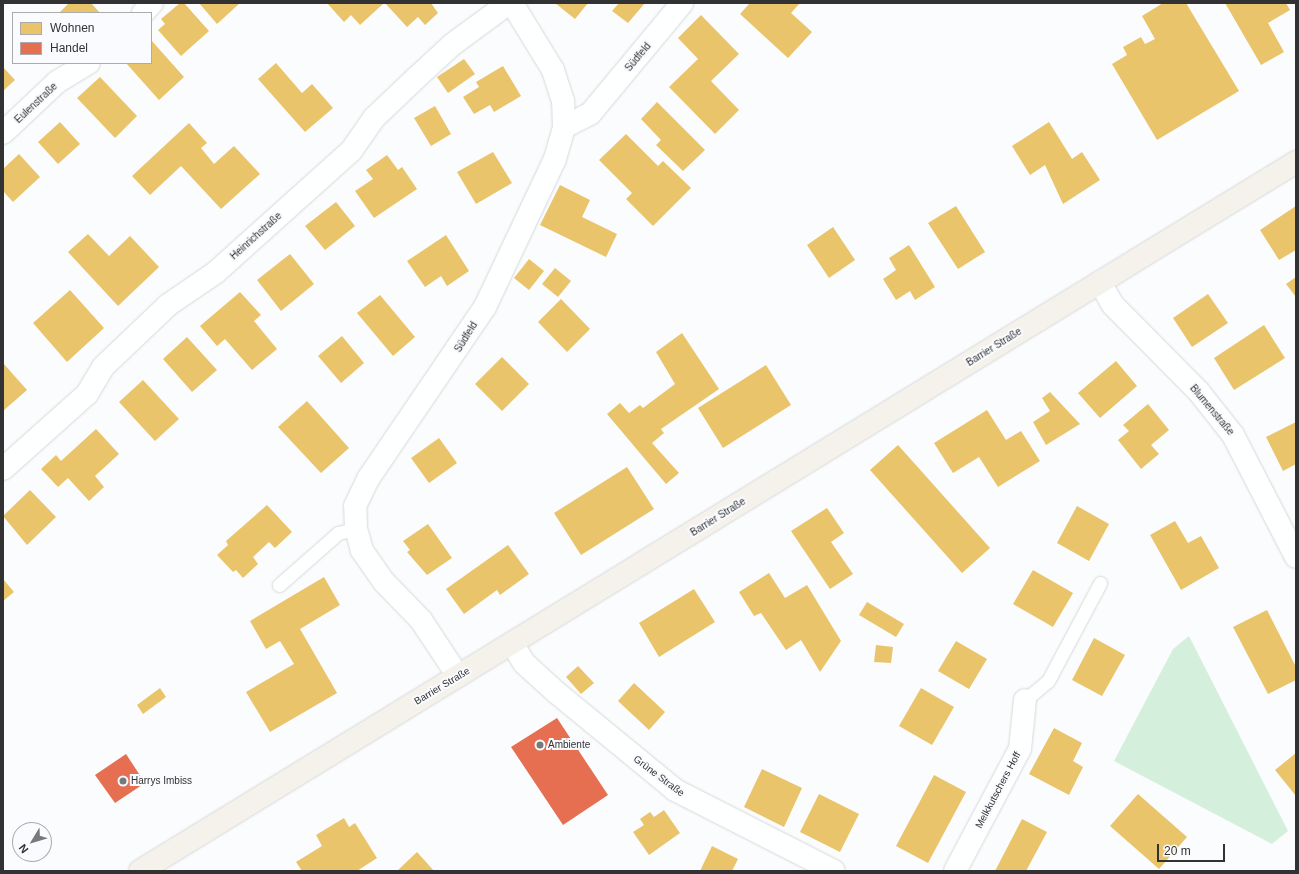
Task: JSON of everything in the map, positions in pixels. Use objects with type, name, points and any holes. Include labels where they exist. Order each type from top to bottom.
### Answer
[{"type":"main road","name":"Barrier Straße","points":[[140,871],[1296,162]]},
{"type":"street","points":[[144,12],[152,3]]},
{"type":"street","name":"Heinrichstraße","points":[[3,469],[88,394],[103,367],[168,305],[221,267],[351,151],[374,118],[453,44],[509,3]]},
{"type":"street","points":[[512,3],[553,70],[563,101],[564,127]]},
{"type":"street","name":"Südfeld","points":[[458,676],[421,620],[380,576],[362,550],[356,529],[355,506],[368,479],[485,307],[555,159],[564,127],[590,114],[682,3]]},
{"type":"street","name":"Eulenstraße","points":[[3,133],[57,82],[88,64]]},
{"type":"street","name":"Blumenstraße","points":[[1100,282],[1113,305],[1198,392],[1234,435],[1289,528],[1296,557]]},
{"type":"street","name":"Grüne Straße","points":[[512,643],[524,663],[557,693],[675,790],[834,871]]},
{"type":"street","name":"Melkkutschers Hoff","points":[[955,871],[1020,749],[1025,700]]},
{"type":"lane","points":[[279,585],[338,532],[356,529]]},
{"type":"lane","name":"Melkkutschers Hoff","points":[[1025,700],[1048,681],[1100,583]]},
{"type":"green space","points":[[1189,636],[1288,831],[1272,844],[1114,761],[1173,649]]},
{"type":"building: Wohnen","points":[[69,3],[91,3],[99,12],[60,12]]},
{"type":"building: Wohnen","points":[[180,3],[184,3],[209,31],[181,56],[158,30],[165,24],[161,19]]},
{"type":"building: Wohnen","points":[[199,3],[240,3],[217,24]]},
{"type":"building: Wohnen","points":[[327,3],[384,3],[360,25],[351,15],[344,22]]},
{"type":"building: Wohnen","points":[[385,3],[431,3],[438,13],[425,25],[418,17],[407,27]]},
{"type":"building: Wohnen","points":[[555,3],[588,3],[575,19]]},
{"type":"building: Wohnen","points":[[619,3],[645,3],[628,23],[612,11]]},
{"type":"building: Wohnen","points":[[750,3],[800,3],[791,13],[812,32],[788,58],[740,14]]},
{"type":"building: Wohnen","points":[[1163,3],[1186,3],[1239,91],[1157,140],[1112,64],[1127,55],[1123,47],[1141,37],[1145,44],[1155,39],[1142,16]]},
{"type":"building: Wohnen","points":[[1225,3],[1286,3],[1290,10],[1268,23],[1284,52],[1261,65]]},
{"type":"building: Wohnen","points":[[701,15],[739,54],[711,81],[739,110],[715,134],[669,87],[698,59],[678,38]]},
{"type":"building: Wohnen","points":[[152,41],[184,77],[159,100],[127,64],[152,64]]},
{"type":"building: Wohnen","points":[[464,59],[475,74],[448,93],[437,77]]},
{"type":"building: Wohnen","points":[[276,63],[302,93],[312,84],[333,108],[305,132],[258,79]]},
{"type":"building: Wohnen","points":[[503,66],[521,96],[494,112],[490,105],[474,114],[463,97],[479,87],[476,82]]},
{"type":"building: Wohnen","points":[[3,67],[15,80],[3,91]]},
{"type":"building: Wohnen","points":[[100,77],[137,116],[115,138],[77,98]]},
{"type":"building: Wohnen","points":[[657,102],[705,150],[683,171],[656,145],[661,140],[641,119]]},
{"type":"building: Wohnen","points":[[435,106],[451,134],[431,146],[414,118]]},
{"type":"building: Wohnen","points":[[60,122],[80,144],[58,164],[38,142]]},
{"type":"building: Wohnen","points":[[1049,122],[1072,159],[1082,152],[1100,180],[1063,204],[1045,165],[1030,175],[1012,146]]},
{"type":"building: Wohnen","points":[[189,123],[207,143],[201,148],[214,164],[234,146],[260,174],[221,209],[181,166],[150,195],[132,176]]},
{"type":"building: Wohnen","points":[[626,134],[658,166],[663,161],[691,188],[653,226],[626,199],[632,193],[599,160]]},
{"type":"building: Wohnen","points":[[493,152],[512,183],[476,204],[457,172]]},
{"type":"building: Wohnen","points":[[19,154],[40,177],[13,202],[3,191],[3,169]]},
{"type":"building: Wohnen","points":[[387,155],[398,170],[402,167],[417,189],[374,218],[355,191],[373,179],[366,170]]},
{"type":"building: Wohnen","points":[[560,185],[590,200],[582,217],[617,234],[606,257],[540,225]]},
{"type":"building: Wohnen","points":[[336,202],[355,226],[325,250],[305,226]]},
{"type":"building: Wohnen","points":[[956,206],[985,252],[958,269],[928,223]]},
{"type":"building: Wohnen","points":[[1296,206],[1296,250],[1279,260],[1260,230]]},
{"type":"building: Wohnen","points":[[833,227],[855,260],[829,278],[807,245]]},
{"type":"building: Wohnen","points":[[88,234],[109,256],[130,236],[159,267],[118,306],[68,252]]},
{"type":"building: Wohnen","points":[[446,235],[469,271],[447,286],[441,276],[425,287],[407,261]]},
{"type":"building: Wohnen","points":[[909,245],[935,287],[915,300],[910,291],[896,300],[883,279],[896,270],[889,258]]},
{"type":"building: Wohnen","points":[[290,254],[314,284],[281,311],[257,280]]},
{"type":"building: Wohnen","points":[[529,259],[544,271],[529,290],[514,278]]},
{"type":"building: Wohnen","points":[[555,268],[571,281],[558,297],[542,284]]},
{"type":"building: Wohnen","points":[[1296,277],[1296,297],[1286,284]]},
{"type":"building: Wohnen","points":[[70,290],[104,328],[67,362],[33,323]]},
{"type":"building: Wohnen","points":[[240,292],[261,315],[254,321],[277,349],[252,370],[225,339],[217,346],[200,326]]},
{"type":"building: Wohnen","points":[[1208,294],[1228,323],[1192,347],[1173,318]]},
{"type":"building: Wohnen","points":[[380,295],[415,337],[393,356],[357,313]]},
{"type":"building: Wohnen","points":[[561,299],[590,329],[567,352],[538,322]]},
{"type":"building: Wohnen","points":[[1264,325],[1285,358],[1234,390],[1214,358]]},
{"type":"building: Wohnen","points":[[682,333],[719,389],[661,429],[664,433],[652,443],[679,473],[666,484],[607,414],[620,403],[629,413],[640,405],[643,408],[675,384],[656,352]]},
{"type":"building: Wohnen","points":[[342,336],[364,363],[341,383],[318,356]]},
{"type":"building: Wohnen","points":[[187,337],[217,370],[192,392],[163,359]]},
{"type":"building: Wohnen","points":[[502,357],[529,384],[502,411],[475,384]]},
{"type":"building: Wohnen","points":[[1116,361],[1137,386],[1100,418],[1078,393]]},
{"type":"building: Wohnen","points":[[3,363],[27,390],[3,411]]},
{"type":"building: Wohnen","points":[[766,365],[791,405],[723,448],[698,408]]},
{"type":"building: Wohnen","points":[[143,380],[179,419],[155,441],[119,402]]},
{"type":"building: Wohnen","points":[[1050,392],[1080,424],[1046,445],[1033,422],[1050,411],[1042,398]]},
{"type":"building: Wohnen","points":[[307,401],[349,448],[321,473],[278,427]]},
{"type":"building: Wohnen","points":[[1148,404],[1169,430],[1151,445],[1159,454],[1141,469],[1118,440],[1129,431],[1123,425]]},
{"type":"building: Wohnen","points":[[987,410],[1006,440],[1021,431],[1040,461],[998,487],[979,457],[953,473],[934,443]]},
{"type":"building: Wohnen","points":[[1296,422],[1296,464],[1283,471],[1266,437]]},
{"type":"building: Wohnen","points":[[96,429],[119,454],[95,476],[104,487],[89,501],[68,478],[58,487],[41,469],[56,455],[61,461]]},
{"type":"building: Wohnen","points":[[439,438],[457,463],[429,483],[411,458]]},
{"type":"building: Wohnen","points":[[898,445],[990,548],[962,573],[870,470]]},
{"type":"building: Wohnen","points":[[627,467],[654,509],[581,555],[554,513]]},
{"type":"building: Wohnen","points":[[30,490],[56,517],[27,545],[3,516]]},
{"type":"building: Wohnen","points":[[267,505],[292,532],[275,548],[269,542],[253,557],[258,564],[243,578],[236,570],[233,572],[217,555],[228,545],[226,541]]},
{"type":"building: Wohnen","points":[[1077,506],[1109,524],[1089,561],[1057,543]]},
{"type":"building: Wohnen","points":[[827,508],[844,533],[831,542],[853,574],[830,589],[791,531]]},
{"type":"building: Wohnen","points":[[1175,521],[1188,543],[1201,536],[1219,568],[1181,590],[1150,535]]},
{"type":"building: Wohnen","points":[[428,524],[452,558],[427,575],[407,552],[410,550],[403,541]]},
{"type":"building: Wohnen","points":[[508,545],[529,574],[500,595],[497,590],[464,614],[446,589]]},
{"type":"building: Wohnen","points":[[1033,570],[1073,593],[1053,627],[1013,604]]},
{"type":"building: Wohnen","points":[[769,573],[785,598],[807,585],[841,641],[820,672],[801,640],[786,650],[761,613],[754,616],[739,592]]},
{"type":"building: Wohnen","points":[[324,577],[340,605],[300,629],[337,693],[270,732],[246,692],[294,664],[280,641],[266,649],[250,621]]},
{"type":"building: Wohnen","points":[[3,579],[14,592],[3,601]]},
{"type":"building: Wohnen","points":[[694,589],[715,622],[659,657],[639,623]]},
{"type":"building: Wohnen","points":[[867,602],[904,624],[896,637],[859,615]]},
{"type":"building: Wohnen","points":[[1267,610],[1296,667],[1296,680],[1268,694],[1233,627]]},
{"type":"building: Wohnen","points":[[1094,638],[1125,655],[1102,696],[1072,680]]},
{"type":"building: Wohnen","points":[[956,641],[987,659],[969,689],[938,671]]},
{"type":"building: Wohnen","points":[[876,645],[893,647],[891,663],[874,662]]},
{"type":"building: Wohnen","points":[[578,666],[594,683],[581,694],[566,677]]},
{"type":"building: Wohnen","points":[[634,683],[665,712],[649,730],[618,701]]},
{"type":"building: Wohnen","points":[[160,688],[166,697],[143,714],[137,705]]},
{"type":"building: Wohnen","points":[[921,688],[954,707],[932,745],[899,726]]},
{"type":"building: Wohnen","points":[[1054,728],[1082,743],[1073,761],[1083,767],[1069,795],[1029,774]]},
{"type":"building: Wohnen","points":[[1296,753],[1296,796],[1275,770]]},
{"type":"building: Wohnen","points":[[762,769],[802,788],[784,827],[744,807]]},
{"type":"building: Wohnen","points":[[934,775],[966,792],[928,863],[896,846]]},
{"type":"building: Wohnen","points":[[819,794],[859,814],[840,852],[800,832]]},
{"type":"building: Wohnen","points":[[1138,794],[1187,837],[1159,869],[1110,826]]},
{"type":"building: Wohnen","points":[[664,810],[680,833],[649,855],[633,832],[644,825],[640,819],[650,812],[654,817]]},
{"type":"building: Wohnen","points":[[344,818],[349,827],[355,823],[377,858],[357,871],[302,871],[296,862],[322,846],[316,835]]},
{"type":"building: Wohnen","points":[[1022,819],[1047,832],[1026,871],[995,871]]},
{"type":"building: Wohnen","points":[[712,846],[738,859],[732,871],[700,871]]},
{"type":"building: Wohnen","points":[[417,852],[434,871],[397,871]]},
{"type":"building: Handel","points":[[557,718],[608,795],[563,825],[511,747]]},
{"type":"building: Handel","points":[[126,754],[145,783],[115,803],[95,775]]},
{"type":"place","name":"Ambiente","points":[[540,745]]},
{"type":"place","name":"Harrys Imbiss","points":[[123,781]]}]
